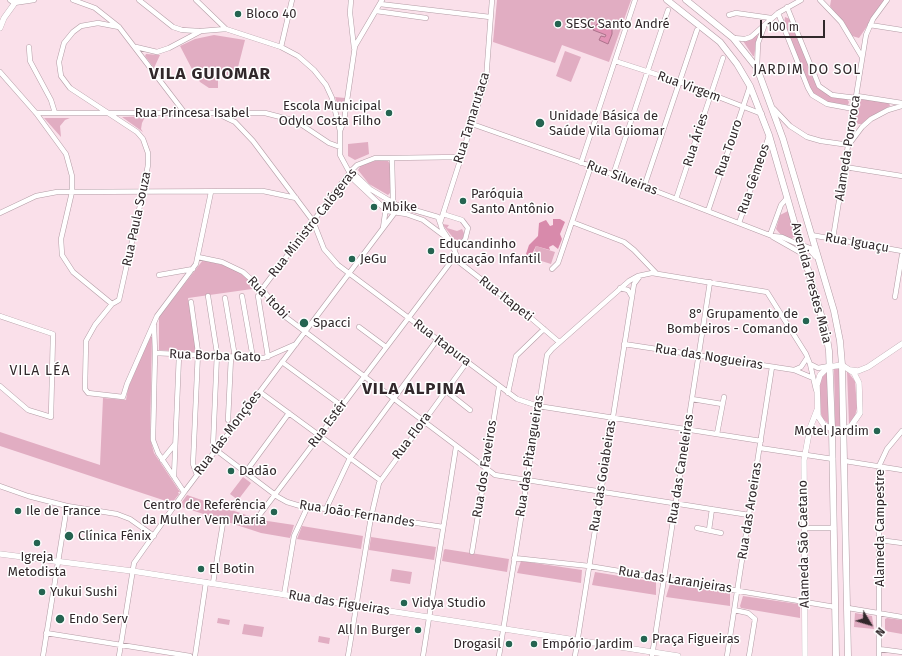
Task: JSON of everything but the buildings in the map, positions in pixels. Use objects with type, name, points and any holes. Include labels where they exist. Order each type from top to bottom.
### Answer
[{"type":"highway","name":"Avenida Prestes Maia","points":[[667,0],[720,42],[737,64],[750,86],[769,135],[827,338],[830,366],[833,460],[836,656]]},
{"type":"highway","name":"Avenida Prestes Maia","points":[[686,0],[733,38],[757,68],[773,108],[812,235],[836,322],[842,365],[848,656]]},
{"type":"highway","points":[[800,245],[810,250],[817,257]]},
{"type":"main road","points":[[0,28],[14,1]]},
{"type":"main road","points":[[824,425],[817,410],[816,391],[820,375],[830,366],[842,365],[858,371],[868,367],[902,344]]},
{"type":"main road","points":[[809,432],[816,424],[824,425],[832,429],[844,430],[854,423],[860,413],[859,383],[861,375],[868,367]]},
{"type":"main road","points":[[852,370],[859,383]]},
{"type":"main road","name":"Alameda São Caetano","points":[[805,656],[804,455],[809,432],[817,410]]},
{"type":"main road","name":"Rua das Figueiras","points":[[0,554],[213,583],[578,640],[652,654],[678,656]]},
{"type":"street","points":[[14,1],[34,0]]},
{"type":"street","points":[[73,0],[95,8],[119,27],[136,47],[169,94],[184,112]]},
{"type":"street","points":[[139,0],[173,27],[182,30],[201,31],[226,29],[281,47],[298,56],[320,77],[329,91],[337,114],[340,131],[341,157],[360,186],[388,212],[409,215],[429,224],[447,238]]},
{"type":"street","points":[[196,0],[226,29]]},
{"type":"street","points":[[281,47],[292,0]]},
{"type":"street","points":[[351,0],[350,13],[354,50]]},
{"type":"street","name":"Rua Tamarutaca","points":[[440,222],[487,76],[492,0]]},
{"type":"street","points":[[581,163],[636,0]]},
{"type":"street","points":[[733,38],[748,38],[778,13],[802,0]]},
{"type":"street","points":[[820,0],[841,22],[862,57]]},
{"type":"street","points":[[887,0],[870,25],[902,30]]},
{"type":"street","points":[[340,131],[346,107],[354,50],[359,37],[381,2],[490,17]]},
{"type":"street","points":[[787,7],[818,86],[828,93],[902,103]]},
{"type":"street","points":[[613,175],[668,10]]},
{"type":"street","points":[[376,11],[426,18]]},
{"type":"street","points":[[729,15],[736,13],[771,18]]},
{"type":"street","points":[[778,13],[812,95],[827,104],[854,109]]},
{"type":"street","name":"Rua Paula Souza","points":[[119,27],[98,23],[81,26],[66,39],[60,57],[60,73],[65,83],[77,94],[137,132],[143,139],[148,152],[148,165],[144,192],[119,300],[112,304],[94,325],[86,341],[85,390],[88,393],[124,397],[130,377],[154,323]]},
{"type":"street","points":[[757,68],[758,43],[766,23]]},
{"type":"street","name":"Alameda Pororoca","points":[[833,238],[862,57],[870,25]]},
{"type":"street","points":[[644,186],[697,30]]},
{"type":"street","points":[[136,47],[150,52],[163,50],[201,31]]},
{"type":"street","points":[[29,47],[30,61],[51,100],[54,113]]},
{"type":"street","name":"Rua Áries","points":[[676,199],[723,58]]},
{"type":"street","name":"Rua Virgem","points":[[615,61],[680,82],[762,114]]},
{"type":"street","points":[[0,72],[36,113],[66,154],[72,176],[72,192],[60,239],[62,255],[73,272],[112,304]]},
{"type":"street","name":"Rua Touro","points":[[708,211],[750,86]]},
{"type":"street","points":[[773,108],[783,119],[807,137],[849,145],[862,127],[876,116],[902,106]]},
{"type":"street","points":[[337,114],[343,112],[346,107]]},
{"type":"street","points":[[230,112],[235,122]]},
{"type":"street","name":"Rua Princesa Isabel","points":[[36,113],[254,112],[283,117],[302,124],[329,143],[340,147]]},
{"type":"street","points":[[216,113],[235,122]]},
{"type":"street","name":"Rua Itapura","points":[[235,122],[253,141],[313,221],[328,254],[349,274],[508,393],[524,402],[538,406],[761,441]]},
{"type":"street","points":[[852,122],[856,126],[862,127]]},
{"type":"street","name":"Rua Silveiras","points":[[472,124],[591,166],[739,223],[771,236],[803,254]]},
{"type":"street","name":"Rua Gêmeos","points":[[739,223],[769,135]]},
{"type":"street","name":"Rua Ministro Calógeras","points":[[262,289],[351,171],[358,165],[367,160],[391,158],[461,157]]},
{"type":"street","points":[[391,158],[393,201]]},
{"type":"street","points":[[552,269],[558,263],[591,166]]},
{"type":"street","points":[[845,167],[902,176]]},
{"type":"street","points":[[351,171],[370,189],[393,201],[397,205],[439,219],[447,238]]},
{"type":"street","points":[[184,492],[162,460],[153,440],[155,353],[154,323],[162,308],[193,269],[198,256],[211,192]]},
{"type":"street","points":[[0,213],[36,196],[46,193],[270,192],[296,198]]},
{"type":"street","points":[[771,236],[782,203],[787,198]]},
{"type":"street","points":[[385,209],[387,205],[393,201]]},
{"type":"street","points":[[395,213],[397,205]]},
{"type":"street","name":"Rua das Monções","points":[[381,230],[384,223],[385,209]]},
{"type":"street","points":[[429,224],[429,220],[433,216],[443,212],[462,220],[468,228],[465,240],[454,249]]},
{"type":"street","name":"Rua das Monções","points":[[119,656],[134,563],[184,492],[395,213]]},
{"type":"street","points":[[433,227],[437,226],[440,222]]},
{"type":"street","points":[[572,222],[624,242],[634,250],[656,273]]},
{"type":"street","name":"Rua Iguaçu","points":[[812,235],[902,251]]},
{"type":"street","name":"Rua Silveiras","points":[[771,236],[782,238],[800,245]]},
{"type":"street","name":"Rua Itapeti","points":[[447,238],[461,264],[559,342]]},
{"type":"street","name":"Rua Estér","points":[[258,517],[456,254]]},
{"type":"street","points":[[895,297],[902,255]]},
{"type":"street","name":"Rua Itobi","points":[[198,256],[228,264],[250,277],[262,289],[277,309],[305,332],[456,447],[498,476],[749,515]]},
{"type":"street","points":[[159,275],[193,269]]},
{"type":"street","name":"Rua das Pitangueiras","points":[[499,656],[547,355],[559,342],[620,288],[627,286],[642,274],[656,273],[770,293],[810,364],[816,391]]},
{"type":"street","points":[[634,287],[642,274]]},
{"type":"street","points":[[627,286],[632,282],[634,287]]},
{"type":"street","name":"Rua das Caneleiras","points":[[652,654],[710,282]]},
{"type":"street","points":[[627,286],[634,287]]},
{"type":"street","points":[[627,286],[632,296]]},
{"type":"street","name":"Rua das Goiabeiras","points":[[575,656],[634,287]]},
{"type":"street","points":[[208,296],[216,357],[213,446],[215,451]]},
{"type":"street","points":[[242,296],[253,358]]},
{"type":"street","points":[[258,296],[268,358]]},
{"type":"street","points":[[225,298],[233,357],[228,420]]},
{"type":"street","points":[[191,302],[198,356],[193,464],[197,475]]},
{"type":"street","points":[[0,316],[53,334],[51,417],[28,410],[0,386]]},
{"type":"street","points":[[358,327],[386,347]]},
{"type":"street","points":[[508,393],[516,356],[544,329]]},
{"type":"street","points":[[326,509],[350,458],[437,340]]},
{"type":"street","name":"Rua Borba Gato","points":[[155,353],[216,357],[268,358],[289,346],[296,344]]},
{"type":"street","name":"Rua das Nogueiras","points":[[624,344],[794,370],[812,378]]},
{"type":"street","points":[[174,477],[178,355]]},
{"type":"street","points":[[794,370],[801,367],[807,358]]},
{"type":"street","points":[[282,362],[342,406]]},
{"type":"street","name":"Rua Flora","points":[[348,656],[371,516],[380,480],[467,362]]},
{"type":"street","points":[[810,364],[818,368],[830,366]]},
{"type":"street","name":"Rua das Aroeiras","points":[[727,656],[772,367]]},
{"type":"street","name":"Rua dos Faveiros","points":[[472,552],[499,387]]},
{"type":"street","points":[[446,391],[470,410]]},
{"type":"street","points":[[260,392],[380,480]]},
{"type":"street","points":[[717,434],[724,397]]},
{"type":"street","points":[[692,399],[722,404]]},
{"type":"street","points":[[246,473],[289,413]]},
{"type":"street","name":"Alameda Campestre","points":[[879,656],[879,466],[887,448],[902,431]]},
{"type":"street","points":[[162,460],[175,444]]},
{"type":"street","points":[[423,656],[456,447]]},
{"type":"street","points":[[760,448],[833,460]]},
{"type":"street","name":"Rua João Fernandes","points":[[215,451],[284,501],[307,508],[326,509],[444,527]]},
{"type":"street","points":[[845,461],[902,470]]},
{"type":"street","points":[[0,486],[28,496],[67,506],[122,516],[154,536]]},
{"type":"street","points":[[43,656],[67,506]]},
{"type":"street","points":[[284,595],[294,536],[307,508]]},
{"type":"street","points":[[709,530],[712,510]]},
{"type":"street","points":[[213,583],[223,523]]},
{"type":"street","points":[[697,528],[721,533]]},
{"type":"street","points":[[804,528],[834,528]]},
{"type":"street","points":[[879,540],[902,543]]},
{"type":"street","name":"Rua das Laranjeiras","points":[[514,558],[589,566],[835,607]]},
{"type":"street","points":[[195,656],[206,582]]},
{"type":"street","points":[[848,608],[902,617]]},
{"type":"street","points":[[734,610],[751,614],[754,619],[749,656]]},
{"type":"street","points":[[46,633],[190,656]]},
{"type":"street","points":[[879,649],[902,652]]},
{"type":"shaded area","name":"SESC Santo André","points":[[497,0],[631,0],[609,62],[562,45],[555,63],[493,42]]},
{"type":"shaded area","points":[[831,0],[885,0],[859,38],[852,36],[830,6]]},
{"type":"shaded area","points":[[785,17],[790,19],[818,88],[829,95],[847,99],[849,102],[848,105],[828,102],[814,94],[809,87],[784,24]]},
{"type":"shaded area","points":[[601,22],[607,23],[612,28],[612,34],[608,44],[599,40],[601,36],[605,37],[606,35],[593,30],[597,24]]},
{"type":"shaded area","points":[[758,33],[753,56],[743,41],[750,40]]},
{"type":"shaded area","points":[[214,35],[245,40],[236,75],[218,76],[218,88],[209,88],[200,82],[180,46],[195,39]]},
{"type":"shaded area","points":[[565,51],[581,57],[571,82],[556,76]]},
{"type":"shaded area","points":[[146,54],[160,55],[154,68],[145,56]]},
{"type":"shaded area","points":[[335,97],[345,98],[342,110],[339,109]]},
{"type":"shaded area","points":[[862,99],[889,103],[890,106],[870,117],[862,124],[858,124],[855,119],[858,102]]},
{"type":"shaded area","points":[[150,116],[144,119],[142,123],[141,129],[143,132],[122,117]]},
{"type":"shaded area","points":[[44,118],[70,118],[65,120],[60,126],[61,137]]},
{"type":"shaded area","points":[[368,142],[369,154],[355,160],[348,156],[348,144]]},
{"type":"shaded area","points":[[378,160],[388,161],[391,165],[390,193],[388,195],[369,184],[358,170],[361,165]]},
{"type":"shaded area","points":[[788,211],[795,236],[791,239],[781,235],[776,229],[780,215]]},
{"type":"shaded area","points":[[553,219],[560,219],[565,222],[560,234],[562,239],[558,249],[553,245],[549,247],[550,250],[536,246],[528,257],[526,254],[529,245],[538,236],[539,223],[546,220],[550,226],[553,225]]},
{"type":"shaded area","points":[[442,224],[449,225],[447,228],[457,231],[462,229],[464,233],[463,238],[459,241],[455,240]]},
{"type":"shaded area","points":[[536,246],[555,252],[551,264],[532,258]]},
{"type":"shaded area","points":[[203,260],[227,266],[243,275],[255,285],[252,289],[188,298],[197,353],[159,350],[159,317]]},
{"type":"shaded area","points":[[150,336],[152,337],[150,438],[154,453],[180,492],[178,492],[179,494],[172,503],[0,446],[0,432],[100,465],[103,398],[126,400],[128,388]]},
{"type":"shaded area","points":[[834,369],[840,369],[841,426],[835,426]]},
{"type":"shaded area","points":[[827,371],[829,424],[823,419],[819,409],[819,386],[822,377]]},
{"type":"shaded area","points":[[847,371],[855,381],[857,408],[855,416],[849,424]]},
{"type":"shaded area","points":[[243,477],[251,483],[238,500],[230,494]]},
{"type":"shaded area","points":[[187,495],[261,520],[294,525],[290,538],[261,533],[179,506]]},
{"type":"shaded area","points":[[302,526],[363,536],[361,549],[297,539]]},
{"type":"shaded area","points":[[371,537],[436,547],[434,560],[369,550]]},
{"type":"shaded area","points":[[445,549],[509,559],[507,572],[442,561]]},
{"type":"shaded area","points":[[521,561],[582,570],[581,583],[517,573]]},
{"type":"shaded area","points":[[392,569],[412,572],[410,584],[390,581]]},
{"type":"shaded area","points":[[595,572],[656,582],[656,595],[592,585]]},
{"type":"shaded area","points":[[670,584],[730,593],[730,606],[666,597]]},
{"type":"shaded area","points":[[743,596],[798,604],[800,606],[800,618],[741,608],[740,606]]},
{"type":"shaded area","points":[[855,613],[872,616],[874,629],[854,627]]},
{"type":"shaded area","points":[[218,618],[230,620],[229,625],[217,623]]},
{"type":"shaded area","points":[[885,619],[902,620],[902,634],[885,631]]},
{"type":"shaded area","points":[[244,624],[264,627],[262,637],[242,634]]},
{"type":"shaded area","points":[[319,636],[330,638],[329,644],[318,642]]},
{"type":"place","name":"Bloco 40","points":[[238,14]]},
{"type":"place","name":"SESC Santo André","points":[[558,24]]},
{"type":"place","name":"Escola Municipal Odylo Costa Filho","points":[[389,113]]},
{"type":"place","name":"Unidade Básica de Saúde Vila Guiomar","points":[[540,123]]},
{"type":"place","name":"Paróquia Santo Antônio","points":[[463,201]]},
{"type":"place","name":"Mbike","points":[[374,207]]},
{"type":"place","name":"Educandinho Educação Infantil","points":[[431,251]]},
{"type":"place","name":"JeGu","points":[[352,259]]},
{"type":"place","name":"8° Grupamento de Bombeiros - Comando","points":[[806,321]]},
{"type":"place","name":"Spacci","points":[[304,323]]},
{"type":"place","name":"Motel Jardim","points":[[877,431]]},
{"type":"place","name":"Dadão","points":[[231,471]]},
{"type":"place","name":"Ile de France","points":[[18,511]]},
{"type":"place","name":"Centro de Referência da Mulher Vem Maria","points":[[274,512]]},
{"type":"place","name":"Clínica Fênix","points":[[69,536]]},
{"type":"place","name":"Igreja Metodista","points":[[37,543]]},
{"type":"place","name":"El Botin","points":[[201,569]]},
{"type":"place","name":"Yukui Sushi","points":[[42,592]]},
{"type":"place","name":"Vidya Studio","points":[[404,603]]},
{"type":"place","name":"Endo Serv","points":[[60,619]]},
{"type":"place","name":"All In Burger","points":[[418,630]]},
{"type":"place","name":"Praça Figueiras","points":[[644,639]]},
{"type":"place","name":"Drogasil","points":[[509,644]]},
{"type":"place","name":"Empório Jardim","points":[[534,644]]},
{"type":"district","name":"JARDIM DO SOL","points":[[807,70]]},
{"type":"district","name":"VILA GUIOMAR","points":[[210,74]]},
{"type":"district","name":"VILA LÉA","points":[[40,371]]},
{"type":"district","name":"VILA ALPINA","points":[[414,389]]}]
